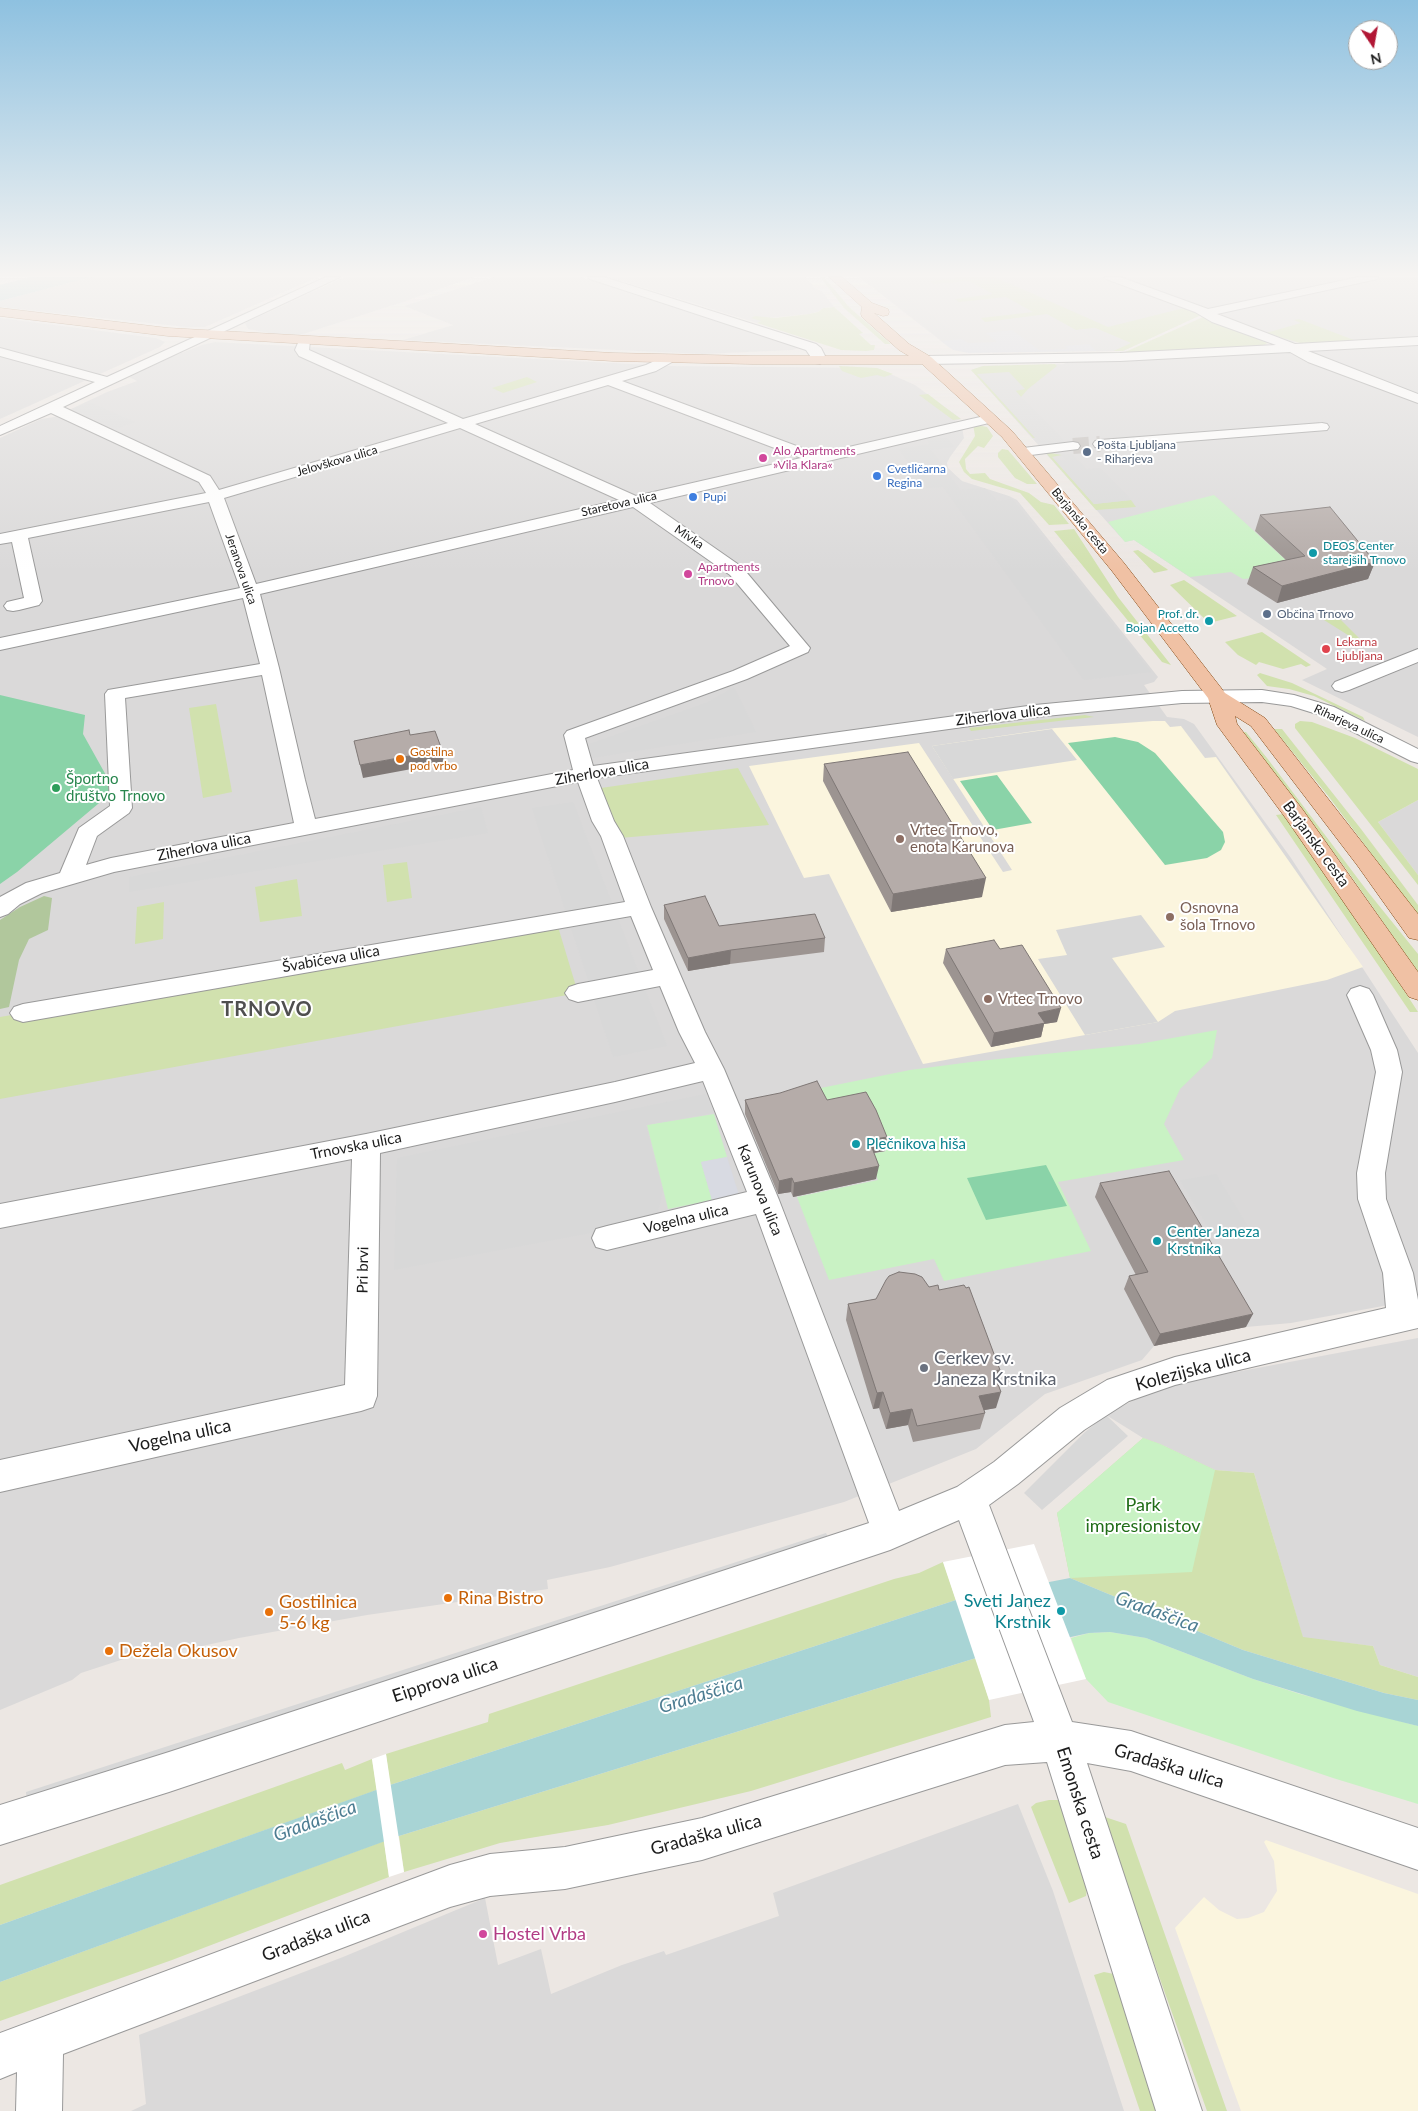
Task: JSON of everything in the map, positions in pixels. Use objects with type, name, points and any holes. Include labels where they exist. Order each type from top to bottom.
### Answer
[{"type":"main road","name":"Barjanska cesta","points":[[943,376],[1023,452],[1118,567],[1218,696],[1258,722],[1418,932]]},
{"type":"main road","name":"Barjanska cesta","points":[[1218,696],[1227,725],[1295,815],[1418,991]]},
{"type":"street","points":[[87,376],[107,381]]},
{"type":"street","points":[[0,431],[119,376]]},
{"type":"street","name":"Mivka","points":[[353,376],[645,506],[736,570],[802,648],[740,675],[574,735],[585,774]]},
{"type":"street","name":"Jelovškova ulica","points":[[0,539],[215,496],[624,376]]},
{"type":"street","points":[[1356,376],[1418,399]]},
{"type":"street","points":[[608,380],[816,459]]},
{"type":"street","name":"Jeranova ulica","points":[[51,407],[205,479],[215,496],[250,591],[270,668],[306,828]]},
{"type":"street","name":"Staretova ulica","points":[[0,644],[250,591],[989,418]]},
{"type":"street","points":[[1100,444],[1322,427]]},
{"type":"street","points":[[1023,452],[1073,446]]},
{"type":"street","points":[[13,606],[33,601],[19,536]]},
{"type":"street","points":[[1342,686],[1418,655]]},
{"type":"street","points":[[70,876],[87,833],[121,808],[115,694],[270,668]]},
{"type":"street","name":"Riharjeva ulica","points":[[1218,696],[1262,696],[1314,706],[1418,757]]},
{"type":"street","name":"Ziherlova ulica","points":[[0,909],[12,899],[34,888],[111,865],[585,774],[1035,711],[1182,697],[1218,696]]},
{"type":"street","name":"Karunova ulica","points":[[585,774],[668,976],[692,1032],[711,1069],[765,1200],[890,1533]]},
{"type":"street","name":"Švabićeva ulica","points":[[23,1013],[639,907]]},
{"type":"street","points":[[578,993],[668,976]]},
{"type":"street","points":[[1360,995],[1384,1050],[1388,1072],[1371,1173],[1372,1199],[1398,1272],[1402,1301],[1409,1316]]},
{"type":"street","name":"Trnovska ulica","points":[[0,1216],[366,1145],[615,1092],[711,1069]]},
{"type":"street","name":"Pri brvi","points":[[360,1396],[366,1145]]},
{"type":"street","name":"Vogelna ulica","points":[[607,1238],[765,1200]]},
{"type":"street","name":"Kolezijska ulica","points":[[969,1499],[1006,1473],[1072,1419],[1119,1390],[1175,1371],[1409,1316]]},
{"type":"street","name":"Vogelna ulica","points":[[0,1476],[360,1396]]},
{"type":"street","points":[[890,1533],[969,1499]]},
{"type":"street","name":"Emonska cesta","points":[[969,1499],[1060,1741],[1179,2111]]},
{"type":"street","name":"Eipprova ulica","points":[[0,1825],[170,1772],[890,1533]]},
{"type":"street","name":"Gradaška ulica","points":[[0,2056],[450,1886],[490,1875],[565,1868],[702,1839],[1005,1745],[1060,1741],[1080,1742],[1131,1750],[1418,1849]]},
{"type":"street","points":[[39,2111],[41,2041]]},
{"type":"shaded area","points":[[0,376],[97,376],[0,419]]},
{"type":"shaded area","points":[[894,376],[915,385],[961,419],[955,421],[962,427],[964,438],[950,457],[947,463],[948,468],[962,481],[1017,500],[1158,677],[1154,682],[1144,685],[1167,717],[1184,719],[1194,724],[1291,858],[1418,1053],[1418,1297],[1383,1306],[1291,1323],[1246,1327],[1154,1346],[1142,1360],[1045,1394],[976,1449],[844,1502],[610,1567],[547,1580],[548,1589],[367,1615],[193,1648],[127,1658],[81,1673],[72,1680],[0,1710],[0,438],[41,419],[54,417],[107,392],[137,381],[129,377]]},
{"type":"shaded area","points":[[976,376],[1418,376],[1418,737],[1302,680],[1327,669],[1134,540],[1125,542]]},
{"type":"shaded area","points":[[978,376],[1012,376],[1025,389],[1015,391],[1065,442],[1040,443]]},
{"type":"shaded area","points":[[92,403],[135,422],[116,429],[72,409]]},
{"type":"shaded area","points":[[947,438],[954,447],[931,450],[960,490],[985,488],[997,501],[1012,499],[1151,672],[1084,680],[943,487],[927,488],[899,449],[930,444],[927,439]]},
{"type":"shaded area","points":[[1072,454],[1086,469],[1100,468],[1131,500],[1094,504],[1056,461],[1066,460],[1062,455]]},
{"type":"shaded area","points":[[734,687],[756,732],[592,758],[589,744],[708,702]]},
{"type":"shaded area","name":"Osnovna šola Trnovo","points":[[1165,721],[1170,727],[1181,726],[1205,758],[1216,757],[1363,967],[1327,980],[1175,1011],[1158,1022],[923,1064],[829,874],[804,878],[749,766],[919,743],[1003,872],[1012,870],[932,746],[1055,728]]},
{"type":"shaded area","points":[[1052,729],[1077,760],[953,779],[932,746]]},
{"type":"shaded area","points":[[1418,800],[1418,875],[1378,822]]},
{"type":"shaded area","points":[[573,802],[667,1046],[613,1057],[532,808]]},
{"type":"shaded area","points":[[481,807],[488,833],[129,892],[129,877]]},
{"type":"shaded area","points":[[1141,915],[1165,947],[1112,958],[1158,1022],[1085,1035],[1038,959],[1067,955],[1056,930]]},
{"type":"shaded area","points":[[705,1094],[714,1113],[646,1125],[663,1190],[658,1211],[634,1225],[394,1270],[397,1158]]},
{"type":"shaded area","points":[[727,1157],[739,1195],[712,1200],[701,1162]]},
{"type":"shaded area","points":[[1216,1174],[1251,1232],[1215,1239],[1180,1180]]},
{"type":"shaded area","points":[[1418,1338],[1418,1677],[1380,1665],[1373,1646],[1303,1638],[1254,1473],[1215,1470],[1143,1438],[1106,1415],[1147,1393],[1193,1380]]},
{"type":"shaded area","points":[[1106,1415],[1128,1436],[1042,1510],[1024,1493],[1085,1432]]},
{"type":"shaded area","points":[[826,1533],[831,1543],[27,1804],[26,1792]]},
{"type":"shaded area","points":[[1018,1804],[1053,1891],[1124,2111],[131,2111],[146,2104],[139,2035],[343,1957],[485,1898],[498,1965],[541,1949],[551,1994],[622,1965],[664,1951],[666,1955],[779,1916],[773,1893]]},
{"type":"shaded area","points":[[1266,1840],[1418,1894],[1418,2111],[1241,2111],[1175,1928],[1204,1897],[1219,1910],[1237,1919],[1248,1918],[1264,1912],[1277,1891],[1274,1861],[1264,1842]]},
{"type":"green space","points":[[854,376],[874,376],[861,378]]},
{"type":"green space","points":[[976,376],[979,376],[1035,438]]},
{"type":"green space","points":[[983,376],[1045,376],[1021,397],[1015,390],[1025,389]]},
{"type":"green space","points":[[527,377],[537,382],[503,393],[492,388]]},
{"type":"green space","points":[[928,394],[961,419],[953,420],[919,395]]},
{"type":"green space","points":[[973,424],[987,427],[993,436],[984,448],[978,446],[965,459],[966,469],[970,474],[985,473],[990,479],[1029,493],[1041,502],[1054,505],[1069,524],[1049,525],[1020,493],[972,479],[964,472],[959,462],[975,436]]},
{"type":"green space","points":[[1002,449],[1008,450],[1037,484],[1027,484],[1015,478],[998,457],[998,453]]},
{"type":"green space","points":[[1045,452],[1062,455],[1052,457],[1094,504],[1131,500],[1136,507],[1096,510]]},
{"type":"green space","points":[[1214,495],[1300,573],[1243,579],[1231,572],[1190,577],[1134,540],[1125,542],[1108,522]]},
{"type":"green space","points":[[1074,529],[1118,597],[1171,665],[1162,662],[1054,531]]},
{"type":"green space","points":[[1138,550],[1168,570],[1154,573],[1133,551]]},
{"type":"green space","points":[[1184,580],[1237,616],[1209,623],[1170,585]]},
{"type":"green space","points":[[1326,617],[1339,618],[1363,642],[1359,642],[1324,620]]},
{"type":"green space","points":[[1262,632],[1311,665],[1306,667],[1301,664],[1283,669],[1259,662],[1256,665],[1238,655],[1225,642]]},
{"type":"green space","points":[[1260,673],[1292,683],[1363,717],[1365,721],[1314,696],[1289,689],[1267,686],[1257,675]]},
{"type":"green space","name":"Športno društvo Trnovo","points":[[0,695],[85,715],[83,734],[112,786],[111,793],[0,884]]},
{"type":"green space","points":[[216,704],[232,792],[203,798],[189,708]]},
{"type":"green space","points":[[1085,715],[1094,717],[971,731],[969,728]]},
{"type":"green space","points":[[1300,721],[1312,722],[1355,738],[1418,769],[1418,800],[1378,822],[1418,875],[1418,885],[1295,728],[1295,724]]},
{"type":"green space","points":[[1274,729],[1282,729],[1361,829],[1418,905],[1418,916],[1329,797]]},
{"type":"green space","points":[[1243,732],[1246,732],[1267,758],[1368,892],[1418,954],[1418,972],[1346,869]]},
{"type":"green space","points":[[1115,737],[1138,742],[1155,753],[1223,832],[1225,842],[1221,850],[1207,858],[1165,865],[1068,743]]},
{"type":"green space","points":[[738,768],[769,825],[620,838],[601,788]]},
{"type":"green space","points":[[997,775],[1032,823],[993,830],[960,781]]},
{"type":"green space","points":[[1284,814],[1376,947],[1418,1012],[1410,1012],[1276,815]]},
{"type":"green space","points":[[407,862],[412,898],[387,902],[383,865]]},
{"type":"green space","points":[[297,879],[302,916],[260,922],[255,887]]},
{"type":"green space","points":[[44,896],[52,898],[48,930],[29,939],[19,960],[9,1007],[0,1009],[0,920],[20,907]]},
{"type":"green space","points":[[164,902],[163,939],[135,944],[137,907]]},
{"type":"green space","points":[[556,920],[578,993],[0,1099],[0,1017]]},
{"type":"green space","points":[[1217,1030],[1212,1058],[1180,1089],[1164,1124],[1184,1160],[1058,1182],[1091,1251],[944,1281],[934,1259],[829,1280],[797,1197],[878,1180],[868,1155],[886,1151],[862,1096],[802,1109],[796,1093],[910,1070],[1139,1044]]},
{"type":"green space","points":[[714,1114],[727,1157],[701,1162],[712,1200],[668,1209],[647,1125]]},
{"type":"green space","points":[[1046,1165],[1067,1206],[986,1220],[967,1178]]},
{"type":"green space","points":[[1143,1438],[1215,1470],[1254,1473],[1303,1637],[1373,1646],[1380,1665],[1418,1677],[1418,1700],[1384,1693],[1243,1650],[1070,1578],[1057,1513]]},
{"type":"green space","name":"Park impresionistov","points":[[1143,1438],[1215,1470],[1192,1572],[1070,1578],[1057,1513]]},
{"type":"green space","points":[[943,1562],[956,1600],[390,1785],[386,1754],[488,1722],[489,1714],[894,1579],[919,1573]]},
{"type":"green space","points":[[1110,1632],[1146,1638],[1253,1679],[1300,1694],[1418,1726],[1418,1804],[1333,1778],[1108,1702],[1086,1679],[1071,1638],[1089,1633]]},
{"type":"green space","points":[[976,1658],[989,1700],[991,1717],[751,1791],[608,1825],[500,1843],[404,1872],[399,1836]]},
{"type":"green space","points":[[372,1759],[377,1790],[0,1925],[0,1885],[342,1763],[345,1770]]},
{"type":"green space","points":[[1059,1800],[1087,1889],[1086,1896],[1069,1903],[1031,1807],[1036,1803]]},
{"type":"green space","points":[[1105,1817],[1126,1824],[1227,2111],[1207,2111],[1109,1836]]},
{"type":"green space","points":[[384,1841],[389,1877],[172,1960],[0,2021],[0,1982]]},
{"type":"green space","points":[[1104,1972],[1114,1974],[1162,2111],[1140,2111],[1094,1975]]},
{"type":"water","name":"Gradaščica","points":[[1070,1578],[1243,1650],[1384,1693],[1418,1700],[1418,1726],[1357,1711],[1253,1679],[1146,1638],[1110,1632],[1089,1633],[976,1658],[399,1836],[0,1982],[0,1925],[390,1785],[956,1600]]},
{"type":"pier","points":[[1034,1544],[1086,1679],[989,1700],[943,1562]]},
{"type":"pier","points":[[386,1754],[404,1872],[389,1877],[372,1759]]},
{"type":"building","points":[[1330,507],[1375,562],[1282,586],[1253,567],[1305,556],[1260,515]]},
{"type":"building","points":[[409,730],[410,735],[435,731],[442,750],[360,765],[354,741]]},
{"type":"building","name":"Vrtec Trnovo, enota Karunova","points":[[908,752],[986,878],[893,894],[824,764]]},
{"type":"building","points":[[705,896],[719,926],[815,914],[825,938],[731,950],[688,958],[664,905]]},
{"type":"building","name":"Vrtec Trnovo","points":[[994,940],[1000,949],[1022,945],[1061,1008],[1038,1013],[1045,1023],[994,1033],[946,949]]},
{"type":"building","name":"Plečnikova hiša","points":[[817,1081],[827,1100],[866,1092],[887,1137],[869,1140],[879,1166],[794,1183],[792,1178],[779,1181],[745,1100],[780,1093]]},
{"type":"building","name":"Center Janeza Krstnika","points":[[1169,1171],[1253,1314],[1160,1334],[1129,1276],[1148,1272],[1100,1183]]},
{"type":"building","name":"Cerkev sv. Janeza Krstnika","points":[[899,1272],[922,1277],[929,1287],[938,1285],[939,1290],[964,1285],[966,1288],[969,1287],[1000,1370],[993,1371],[1001,1392],[979,1396],[985,1413],[917,1426],[912,1409],[890,1413],[883,1392],[877,1393],[848,1304],[876,1299],[889,1276]]},
{"type":"tunnel","points":[[1073,446],[1100,444]]},
{"type":"place","name":"Pošta Ljubljana - Riharjeva","points":[[1087,452]]},
{"type":"place","name":"Alo Apartments »Vila Klara«","points":[[763,458]]},
{"type":"place","name":"Cvetličarna Regina","points":[[877,476]]},
{"type":"place","name":"Pupi","points":[[693,497]]},
{"type":"place","name":"DEOS Center starejših Trnovo","points":[[1313,553]]},
{"type":"place","name":"Apartments Trnovo","points":[[688,574]]},
{"type":"place","name":"Občina Trnovo","points":[[1267,614]]},
{"type":"place","name":"Prof. dr. Bojan Accetto","points":[[1209,621]]},
{"type":"place","name":"Lekarna Ljubljana","points":[[1326,649]]},
{"type":"place","name":"Gostilna pod vrbo","points":[[400,759]]},
{"type":"place","name":"Športno društvo Trnovo","points":[[56,788]]},
{"type":"place","name":"Vrtec Trnovo, enota Karunova","points":[[900,839]]},
{"type":"place","name":"Osnovna šola Trnovo","points":[[1170,917]]},
{"type":"place","name":"Vrtec Trnovo","points":[[988,999]]},
{"type":"place","name":"Plečnikova hiša","points":[[856,1144]]},
{"type":"place","name":"Center Janeza Krstnika","points":[[1157,1241]]},
{"type":"place","name":"Cerkev sv. Janeza Krstnika","points":[[924,1368]]},
{"type":"place","name":"Rina Bistro","points":[[448,1598]]},
{"type":"place","name":"Sveti Janez Krstnik","points":[[1061,1611]]},
{"type":"place","name":"Gostilnica 5-6 kg","points":[[269,1612]]},
{"type":"place","name":"Dežela Okusov","points":[[109,1651]]},
{"type":"place","name":"Hostel Vrba","points":[[483,1934]]},
{"type":"district","name":"TRNOVO","points":[[267,1010]]}]
